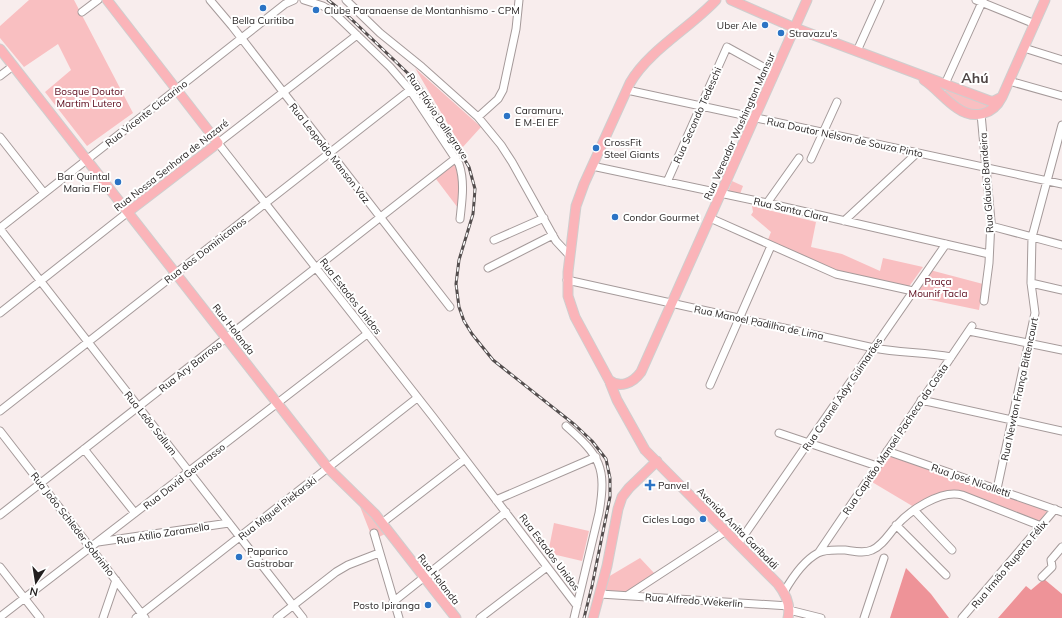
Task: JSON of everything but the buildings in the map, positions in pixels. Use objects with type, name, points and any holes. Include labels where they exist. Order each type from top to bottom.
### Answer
[{"type":"main road","name":"Rua Estados Unidos","points":[[107,0],[218,143]]},
{"type":"main road","points":[[706,0],[707,10]]},
{"type":"main road","name":"Avenida Anita Garibaldi","points":[[716,0],[707,10],[643,64],[634,76],[592,166],[576,206],[567,280],[568,296],[572,310],[645,450],[774,580],[784,592],[789,611]]},
{"type":"main road","points":[[731,0],[795,28],[990,101],[994,101],[1002,97]]},
{"type":"main road","name":"Rua Vereador Washington Mansur","points":[[624,385],[635,379],[641,372],[807,0]]},
{"type":"main road","points":[[902,68],[920,77],[953,105],[963,111],[981,114],[995,108],[1009,82],[1045,0]]},
{"type":"main road","name":"Rua Holanda","points":[[0,49],[328,468],[369,508],[382,523],[456,618]]},
{"type":"main road","points":[[943,95],[945,84]]},
{"type":"main road","name":"Rua Nossa Senhora de Nazaré","points":[[128,212],[218,143]]},
{"type":"main road","points":[[609,380],[616,384],[624,385]]},
{"type":"main road","name":"Avenida Anita Garibaldi","points":[[624,385],[620,391],[621,396],[657,461]]},
{"type":"main road","points":[[593,618],[600,594],[620,502],[625,493],[657,461]]},
{"type":"street","points":[[82,12],[98,0]]},
{"type":"street","name":"Rua Leopoldo Manson Vaz","points":[[210,0],[450,307]]},
{"type":"street","name":"Rua Vicente Ciccarino","points":[[0,228],[241,38],[285,4],[294,0]]},
{"type":"street","name":"Rua Flávio Dallegrave","points":[[304,0],[323,6],[333,12],[390,66],[410,90],[456,158],[461,171],[463,188],[460,218]]},
{"type":"street","points":[[346,0],[376,29],[422,67],[478,117],[501,145],[559,245],[570,256]]},
{"type":"street","points":[[478,117],[498,99],[503,90],[516,29],[519,0]]},
{"type":"street","points":[[858,51],[880,0]]},
{"type":"street","points":[[945,84],[980,1],[1035,24]]},
{"type":"street","name":"Rua Nossa Senhora de Nazaré","points":[[218,143],[357,35]]},
{"type":"street","name":"Rua Secondo Tedeschi","points":[[667,182],[727,47],[774,73]]},
{"type":"street","points":[[1024,48],[1062,60]]},
{"type":"street","points":[[0,76],[14,66]]},
{"type":"street","points":[[1009,82],[1062,96]]},
{"type":"street","name":"Rua dos Dominicanos","points":[[0,411],[410,90]]},
{"type":"street","name":"Rua Doutor Nelson de Souza Pinto","points":[[627,90],[1062,184]]},
{"type":"street","points":[[811,159],[837,102]]},
{"type":"street","name":"Rua Gláucio Bandeira","points":[[981,114],[991,226],[984,301]]},
{"type":"street","name":"Rua Newton França Bittencourt","points":[[997,489],[1035,309],[1031,283],[1032,237],[1062,125]]},
{"type":"street","points":[[0,137],[44,193]]},
{"type":"street","name":"Rua Estados Unidos","points":[[218,143],[465,459],[577,606]]},
{"type":"street","points":[[844,221],[917,153]]},
{"type":"street","name":"Rua Ary Barroso","points":[[0,515],[456,158]]},
{"type":"street","points":[[767,203],[799,158]]},
{"type":"street","name":"Rua Santa Clara","points":[[592,166],[767,203],[989,254]]},
{"type":"street","name":"Rua Nossa Senhora de Nazaré","points":[[0,313],[128,212]]},
{"type":"street","points":[[494,240],[544,218]]},
{"type":"street","points":[[710,218],[836,274],[913,292]]},
{"type":"street","points":[[991,226],[1062,245]]},
{"type":"street","name":"Rua Leão Sallum","points":[[0,228],[303,618]]},
{"type":"street","points":[[488,268],[553,235]]},
{"type":"street","name":"Rua Coronel Adyr Guimarães","points":[[738,544],[946,244]]},
{"type":"street","points":[[710,385],[771,246]]},
{"type":"street","name":"Rua Manoel Padilha de Lima","points":[[567,280],[874,348],[924,352],[951,357]]},
{"type":"street","points":[[1031,283],[1062,290]]},
{"type":"street","name":"Rua Capitão Manoel Pacheco da Costa","points":[[784,592],[801,567],[819,552],[970,329],[1028,343]]},
{"type":"street","name":"Rua David Geronasso","points":[[0,617],[367,334]]},
{"type":"street","points":[[1028,343],[1062,350]]},
{"type":"street","name":"Rua Miguel Piekarski","points":[[141,616],[417,398]]},
{"type":"street","points":[[922,400],[1062,431]]},
{"type":"street","points":[[566,426],[586,444],[596,457],[601,471],[601,501],[595,534],[574,618]]},
{"type":"street","name":"Rua João Schleder Sobrinho","points":[[0,431],[116,580],[141,616]]},
{"type":"street","points":[[779,433],[877,466]]},
{"type":"street","points":[[84,449],[135,514]]},
{"type":"street","name":"Rua José Nicolletti","points":[[887,451],[1058,510]]},
{"type":"street","points":[[496,500],[596,457]]},
{"type":"street","points":[[382,523],[465,459]]},
{"type":"street","points":[[819,552],[837,550],[866,552],[872,550],[878,546],[896,525],[914,510],[946,495],[958,494],[1041,526]]},
{"type":"street","points":[[914,510],[952,550]]},
{"type":"street","name":"Rua Irmão Ruperto Félix","points":[[962,618],[1041,526],[1058,510]]},
{"type":"street","points":[[393,602],[506,512]]},
{"type":"street","name":"Rua Atílio Zaramella","points":[[97,542],[229,523]]},
{"type":"street","points":[[896,525],[946,575]]},
{"type":"street","points":[[628,595],[726,531]]},
{"type":"street","points":[[374,533],[393,602],[399,618]]},
{"type":"street","points":[[1042,577],[1052,567],[1051,560],[1062,546]]},
{"type":"street","points":[[277,618],[342,568],[379,553]]},
{"type":"street","points":[[864,618],[884,558]]},
{"type":"street","points":[[0,567],[40,618]]},
{"type":"street","points":[[480,618],[547,567]]},
{"type":"street","points":[[103,618],[116,580]]},
{"type":"street","name":"Rua Alfredo Wekerlin","points":[[600,594],[628,595],[789,611],[821,618]]},
{"type":"green space","name":"Bosque Doutor Martim Lutero","points":[[29,0],[74,0],[133,113],[87,146],[45,92],[71,70],[58,44],[24,67],[0,38],[0,26]]},
{"type":"green space","points":[[415,68],[481,127],[462,148]]},
{"type":"green space","points":[[946,89],[993,106],[979,111],[966,109],[944,93]]},
{"type":"green space","points":[[455,163],[460,186],[458,208],[436,179]]},
{"type":"green space","points":[[732,181],[743,186],[740,194],[728,191]]},
{"type":"green space","points":[[752,206],[816,222],[811,247],[842,254],[880,271],[883,258],[923,267],[908,288],[837,272],[767,242],[771,232],[751,215],[753,212]]},
{"type":"green space","name":"Praça Mounif Tacla","points":[[930,270],[983,284],[979,310],[912,296]]},
{"type":"green space","points":[[889,455],[1048,510],[1039,522],[960,492],[946,492],[933,495],[914,507],[872,482]]},
{"type":"green space","points":[[359,504],[371,516],[385,534],[379,537],[377,530],[370,532]]},
{"type":"green space","points":[[554,523],[589,531],[582,561],[548,553]]},
{"type":"green space","points":[[640,558],[655,574],[625,594],[605,592],[608,577]]},
{"type":"shaded area","points":[[906,568],[931,594],[949,618],[890,618]]},
{"type":"shaded area","points":[[1044,579],[1062,594],[1062,618],[998,618],[1026,586],[1031,590]]},
{"type":"railway","points":[[328,0],[347,15],[417,82],[469,167],[475,189],[473,214],[459,260],[456,284],[459,307],[464,321],[472,334],[493,360],[575,425],[592,441],[606,459],[610,478],[610,497],[584,618]]},
{"type":"place","name":"Bella Curitiba","points":[[263,8]]},
{"type":"place","name":"Clube Paranaense de Montanhismo - CPM","points":[[316,10]]},
{"type":"place","name":"Uber Ale","points":[[765,25]]},
{"type":"place","name":"Stravazu's","points":[[781,33]]},
{"type":"place","name":"Caramuru, E M-EI EF","points":[[507,116]]},
{"type":"place","name":"CrossFit Steel Giants","points":[[596,148]]},
{"type":"place","name":"Bar Quintal Maria Flor","points":[[118,182]]},
{"type":"place","name":"Condor Gourmet","points":[[615,217]]},
{"type":"place","name":"Panvel","points":[[650,485]]},
{"type":"place","name":"Cicles Lago","points":[[703,519]]},
{"type":"place","name":"Paparico Gastrobar","points":[[239,557]]},
{"type":"place","name":"Posto Ipiranga","points":[[428,605]]},
{"type":"district","name":"Ahú","points":[[975,78]]}]
